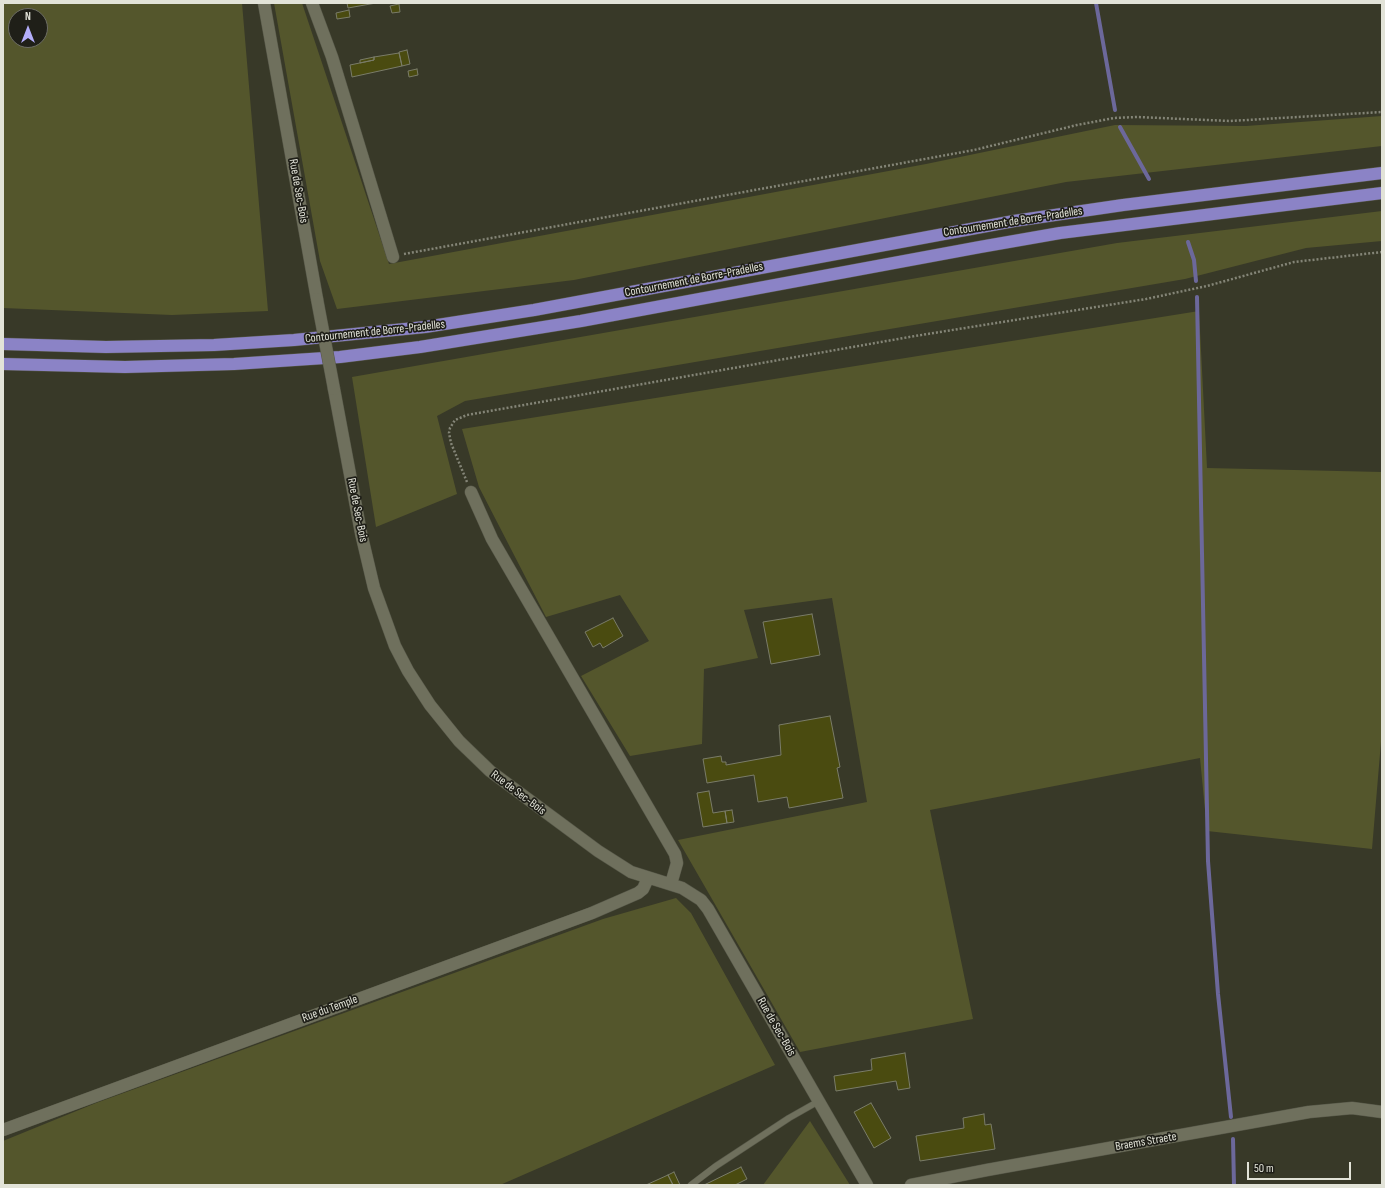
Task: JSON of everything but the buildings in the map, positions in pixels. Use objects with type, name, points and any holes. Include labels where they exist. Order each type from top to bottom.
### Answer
[{"type":"highway","name":"Contournement de Borre-Pradelles","points":[[3,344],[106,347],[214,345],[294,340],[419,327],[534,310],[1014,220],[1382,173]]},
{"type":"highway","points":[[3,364],[118,367],[234,364],[314,359],[420,347],[574,323],[1054,234],[1382,193]]},
{"type":"street","name":"Rue de Sec-Bois","points":[[264,3],[361,533],[374,588],[392,639],[414,682],[450,730],[490,772],[606,857],[632,872],[671,884],[688,891],[701,900],[708,909],[867,1185]]},
{"type":"street","points":[[312,3],[334,64],[393,257]]},
{"type":"street","points":[[471,492],[504,559],[675,854],[677,863],[671,884]]},
{"type":"street","name":"Rue du Temple","points":[[3,1130],[592,913],[638,893],[643,889],[648,878]]},
{"type":"street","name":"Braems Straete","points":[[911,1185],[994,1168],[1309,1112],[1352,1108],[1382,1112]]},
{"type":"lane","points":[[691,1185],[716,1166],[782,1122],[819,1101]]},
{"type":"path","points":[[393,257],[526,231],[956,153],[1114,118],[1137,117],[1230,121],[1382,112]]},
{"type":"path","points":[[471,492],[451,443],[449,433],[455,420],[467,415],[915,336],[1152,298],[1207,286],[1294,262],[1382,252]]},
{"type":"green space","points":[[3,3],[242,3],[268,311],[172,315],[3,308]]},
{"type":"green space","points":[[274,3],[302,3],[389,264],[926,164],[1115,125],[1246,126],[1382,116],[1382,146],[1066,182],[574,280],[337,309],[320,261]]},
{"type":"green space","points":[[1382,211],[1382,241],[1306,248],[1185,279],[465,401],[437,416],[457,494],[376,527],[352,377],[1117,243]]},
{"type":"green space","points":[[1199,311],[1207,468],[1382,472],[1382,730],[1372,849],[1207,831],[1200,758],[930,810],[973,1019],[800,1052],[678,840],[867,802],[832,598],[744,610],[758,658],[704,669],[702,744],[630,756],[581,676],[649,641],[620,595],[546,617],[479,487],[462,429]]},
{"type":"green space","points":[[676,898],[691,913],[775,1065],[500,1185],[3,1185],[3,1141],[96,1103],[603,919]]},
{"type":"green space","points":[[810,1121],[850,1185],[763,1185]]},
{"type":"waterway","points":[[1096,3],[1115,110]]},
{"type":"waterway","points":[[1120,127],[1149,179]]},
{"type":"waterway","points":[[1188,242],[1194,260],[1196,281]]},
{"type":"waterway","points":[[1197,297],[1208,861],[1218,994],[1231,1117]]},
{"type":"waterway","points":[[1233,1139],[1234,1185]]}]
